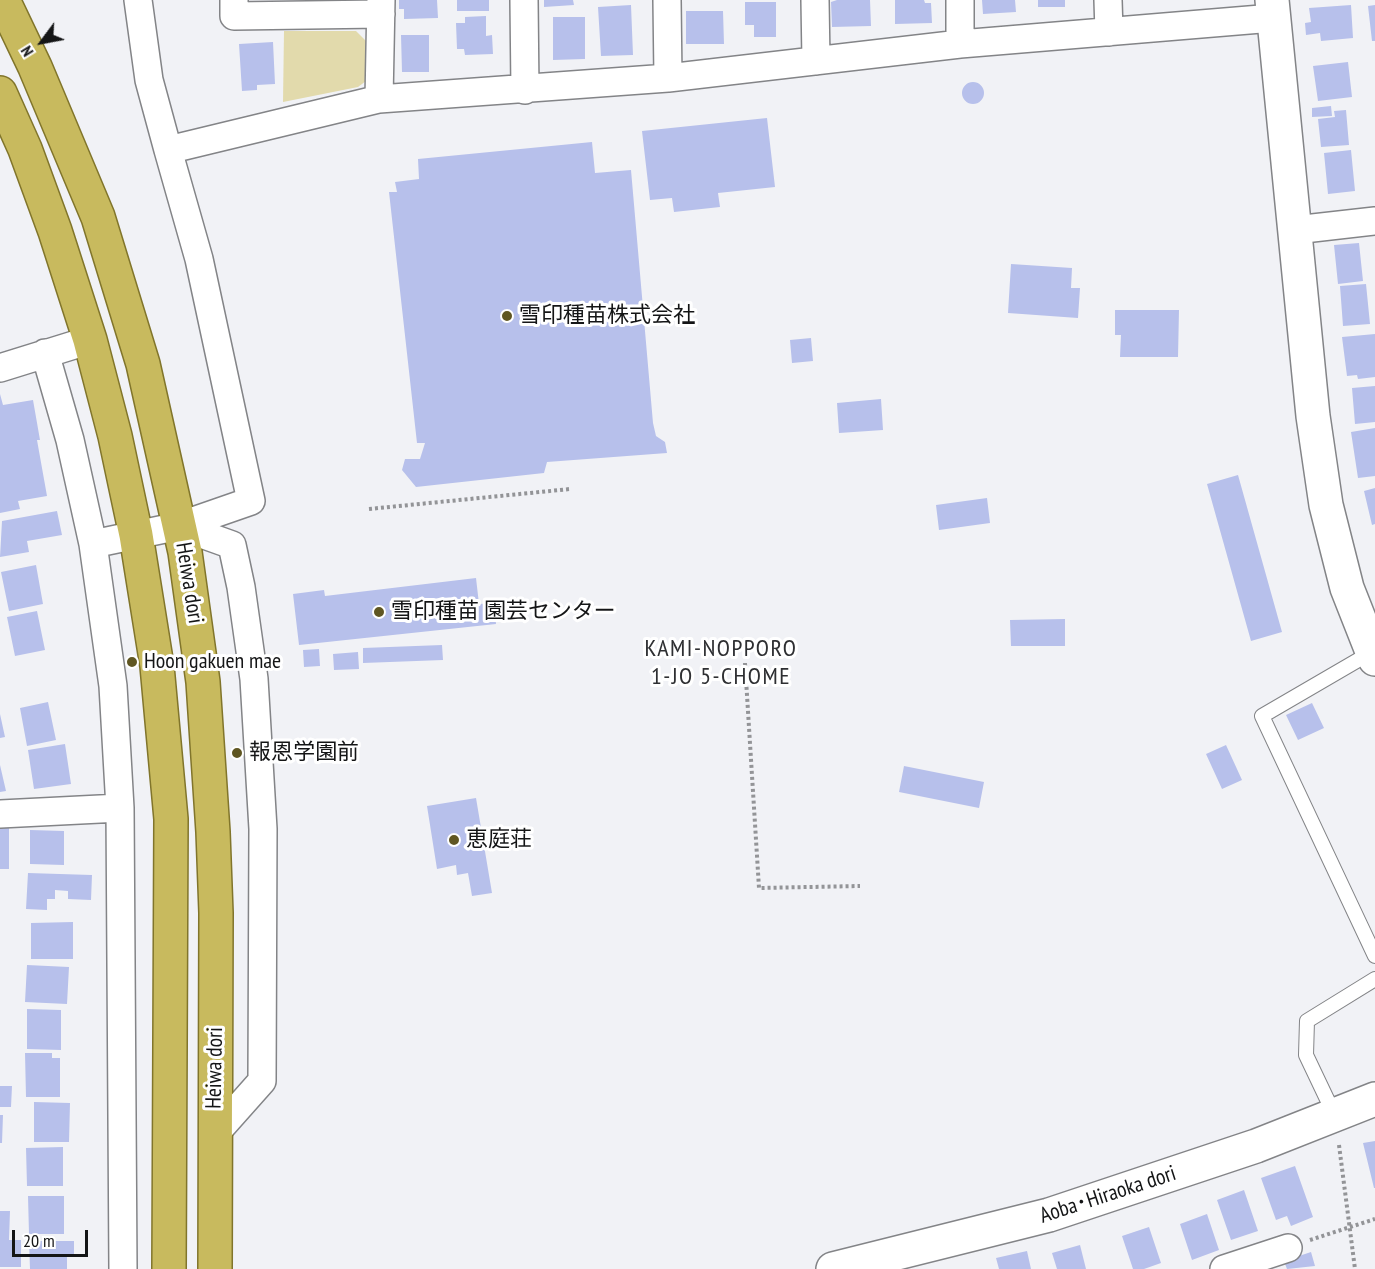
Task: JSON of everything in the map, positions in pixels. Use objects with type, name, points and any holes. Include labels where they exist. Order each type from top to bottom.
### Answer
[{"type":"highway","name":"Heiwa dori","points":[[3,0],[35,67],[98,217],[143,364],[179,526],[200,649],[209,750],[216,913],[215,1269]]},
{"type":"highway","name":"Heiwa dori","points":[[0,93],[25,149],[51,220],[90,340],[135,535],[157,666],[171,819],[169,1269]]},
{"type":"street","points":[[93,544],[179,526],[251,501],[199,260],[149,80],[138,0]]},
{"type":"street","points":[[234,0],[234,16],[381,7],[379,99]]},
{"type":"street","points":[[524,0],[525,90]]},
{"type":"street","points":[[667,0],[668,78]]},
{"type":"street","points":[[815,0],[816,61]]},
{"type":"street","points":[[960,0],[960,45]]},
{"type":"street","points":[[1108,0],[1109,32]]},
{"type":"street","points":[[168,150],[379,99],[668,78],[960,45],[1109,32],[1272,9],[1313,416],[1326,505],[1347,588],[1374,656]]},
{"type":"street","points":[[1294,230],[1375,220]]},
{"type":"street","points":[[0,368],[90,340]]},
{"type":"street","points":[[45,353],[70,440],[93,544],[113,686],[120,808],[123,1269]]},
{"type":"street","points":[[179,526],[232,545],[241,587],[254,679],[263,829],[262,1081],[214,1135]]},
{"type":"street","points":[[0,814],[120,808]]},
{"type":"street","name":"Aoba･Hiraoka dori","points":[[833,1269],[1049,1215],[1256,1146],[1375,1099]]},
{"type":"street","points":[[1224,1269],[1259,1263],[1288,1248]]},
{"type":"lane","points":[[1374,656],[1262,716],[1375,956]]},
{"type":"lane","points":[[1335,1116],[1306,1055],[1307,1021],[1375,979]]},
{"type":"path","points":[[369,509],[570,489]]},
{"type":"path","points":[[746,663],[759,888],[860,886]]},
{"type":"path","points":[[1335,1116],[1355,1269]]},
{"type":"path","points":[[1288,1248],[1375,1219]]},
{"type":"shaded area","points":[[284,31],[356,31],[366,41],[370,78],[358,87],[283,102]]},
{"type":"building","points":[[399,0],[437,0],[438,18],[404,19],[404,9],[399,9]]},
{"type":"building","points":[[457,0],[489,0],[489,11],[457,11]]},
{"type":"building","points":[[544,0],[573,0],[574,5],[544,7]]},
{"type":"building","points":[[870,0],[871,26],[832,27],[831,2]]},
{"type":"building","points":[[895,0],[924,0],[925,3],[931,3],[932,23],[895,24]]},
{"type":"building","points":[[982,0],[1015,0],[1016,12],[983,14]]},
{"type":"building","points":[[1038,0],[1065,0],[1065,7],[1038,7]]},
{"type":"building","points":[[745,2],[776,2],[776,37],[754,37],[754,25],[745,25]]},
{"type":"building","points":[[631,5],[633,55],[601,56],[598,7]]},
{"type":"building","points":[[1351,5],[1353,38],[1321,41],[1320,33],[1306,35],[1305,23],[1311,22],[1309,8]]},
{"type":"building","points":[[1375,5],[1375,41],[1372,41],[1368,6]]},
{"type":"building","points":[[686,11],[723,11],[724,44],[686,44]]},
{"type":"building","points":[[486,16],[486,36],[492,35],[493,54],[465,55],[464,49],[457,49],[456,23],[465,23],[465,17]]},
{"type":"building","points":[[553,17],[585,17],[585,59],[553,60]]},
{"type":"building","points":[[401,35],[429,35],[429,72],[402,72]]},
{"type":"building","points":[[273,42],[275,84],[257,85],[257,90],[242,91],[239,44]]},
{"type":"building","points":[[1348,62],[1352,97],[1318,101],[1313,66]]},
{"type":"building","points":[[969,82],[977,82],[984,89],[984,97],[977,104],[969,104],[962,97],[962,89]]},
{"type":"building","points":[[1331,106],[1332,116],[1312,117],[1312,108]]},
{"type":"building","points":[[1346,110],[1349,145],[1321,147],[1318,119],[1335,117],[1334,111]]},
{"type":"building","points":[[767,118],[775,187],[718,193],[720,207],[674,212],[672,198],[650,200],[642,131]]},
{"type":"building","points":[[592,142],[595,173],[631,170],[653,423],[656,436],[665,442],[667,453],[547,462],[544,473],[416,487],[402,470],[405,459],[420,459],[425,443],[417,443],[389,192],[397,192],[395,182],[419,179],[418,159]]},
{"type":"building","points":[[1351,150],[1355,191],[1328,194],[1324,153]]},
{"type":"building","points":[[1359,243],[1363,281],[1338,284],[1334,245]]},
{"type":"building","points":[[1011,264],[1072,268],[1071,288],[1080,288],[1078,318],[1008,313]]},
{"type":"building","points":[[1366,284],[1370,324],[1343,326],[1340,286]]},
{"type":"building","points":[[1115,310],[1179,310],[1178,357],[1120,357],[1121,335],[1115,335]]},
{"type":"building","points":[[1375,334],[1375,377],[1358,379],[1357,375],[1347,376],[1342,337]]},
{"type":"building","points":[[811,338],[813,361],[792,363],[790,340]]},
{"type":"building","points":[[1375,386],[1375,422],[1355,424],[1352,388]]},
{"type":"building","points":[[0,394],[3,405],[33,400],[40,440],[37,440],[47,496],[18,501],[20,509],[0,513]]},
{"type":"building","points":[[881,399],[883,430],[839,433],[837,403]]},
{"type":"building","points":[[1375,428],[1375,476],[1358,478],[1351,432]]},
{"type":"building","points":[[1238,475],[1282,632],[1251,641],[1207,484]]},
{"type":"building","points":[[1375,488],[1375,524],[1372,525],[1364,491]]},
{"type":"building","points":[[987,498],[990,523],[939,530],[936,505]]},
{"type":"building","points":[[57,511],[62,535],[27,541],[29,552],[0,557],[2,521]]},
{"type":"building","points":[[36,565],[43,604],[9,611],[1,572]]},
{"type":"building","points":[[476,578],[479,604],[494,603],[496,624],[299,645],[293,594],[324,590],[325,596]]},
{"type":"building","points":[[37,611],[45,650],[15,656],[7,617]]},
{"type":"building","points":[[1065,619],[1065,646],[1011,646],[1010,620]]},
{"type":"building","points":[[442,645],[443,660],[363,663],[363,648]]},
{"type":"building","points":[[319,649],[320,666],[304,667],[303,650]]},
{"type":"building","points":[[358,652],[359,669],[334,670],[333,654]]},
{"type":"building","points":[[48,702],[56,740],[27,746],[20,708]]},
{"type":"building","points":[[1312,703],[1324,728],[1298,740],[1286,715]]},
{"type":"building","points":[[0,714],[5,737],[0,738]]},
{"type":"building","points":[[65,744],[71,784],[34,789],[28,750]]},
{"type":"building","points":[[1226,745],[1242,780],[1222,789],[1206,754]]},
{"type":"building","points":[[0,765],[6,791],[0,792]]},
{"type":"building","points":[[904,766],[984,782],[979,808],[899,792]]},
{"type":"building","points":[[476,798],[492,893],[472,896],[468,873],[457,875],[456,865],[437,869],[427,806]]},
{"type":"building","points":[[0,828],[9,828],[9,869],[0,869]]},
{"type":"building","points":[[30,830],[64,831],[64,865],[30,864]]},
{"type":"building","points":[[28,873],[92,875],[91,900],[68,899],[68,891],[55,890],[55,899],[47,899],[47,910],[26,909]]},
{"type":"building","points":[[73,922],[73,959],[31,959],[31,923]]},
{"type":"building","points":[[27,965],[69,967],[67,1004],[25,1002]]},
{"type":"building","points":[[27,1009],[61,1010],[61,1050],[27,1049]]},
{"type":"building","points":[[25,1053],[52,1053],[52,1058],[60,1058],[60,1097],[26,1097]]},
{"type":"building","points":[[0,1086],[12,1086],[11,1107],[0,1107]]},
{"type":"building","points":[[34,1102],[70,1103],[69,1142],[34,1142]]},
{"type":"building","points":[[0,1115],[3,1115],[2,1143],[0,1143]]},
{"type":"building","points":[[1375,1141],[1375,1188],[1374,1188],[1363,1143]]},
{"type":"building","points":[[63,1147],[63,1186],[27,1186],[26,1148]]},
{"type":"building","points":[[1295,1166],[1313,1217],[1291,1226],[1287,1216],[1276,1220],[1261,1178]]},
{"type":"building","points":[[1244,1190],[1258,1231],[1231,1240],[1217,1200]]},
{"type":"building","points":[[28,1196],[64,1196],[64,1234],[29,1234]]},
{"type":"building","points":[[0,1211],[10,1211],[9,1240],[21,1240],[21,1267],[0,1267]]},
{"type":"building","points":[[1207,1214],[1219,1250],[1192,1260],[1180,1224]]},
{"type":"building","points":[[1149,1227],[1161,1263],[1144,1269],[1133,1269],[1122,1236]]},
{"type":"building","points":[[29,1241],[74,1241],[74,1257],[67,1257],[67,1269],[30,1269]]},
{"type":"building","points":[[1080,1245],[1086,1269],[1057,1269],[1052,1253]]},
{"type":"building","points":[[1027,1251],[1031,1269],[999,1269],[996,1258]]},
{"type":"building","points":[[1311,1252],[1315,1266],[1287,1269],[1284,1261]]},
{"type":"place","name":"雪印種苗株式会社","points":[[507,316]]},
{"type":"place","name":"雪印種苗 園芸センター","points":[[379,612]]},
{"type":"place","name":"Hoon gakuen mae","points":[[132,662]]},
{"type":"place","name":"報恩学園前","points":[[237,753]]},
{"type":"place","name":"恵庭荘","points":[[454,840]]},
{"type":"district","name":"KAMI-NOPPORO 1-JO 5-CHOME","points":[[721,663]]}]
